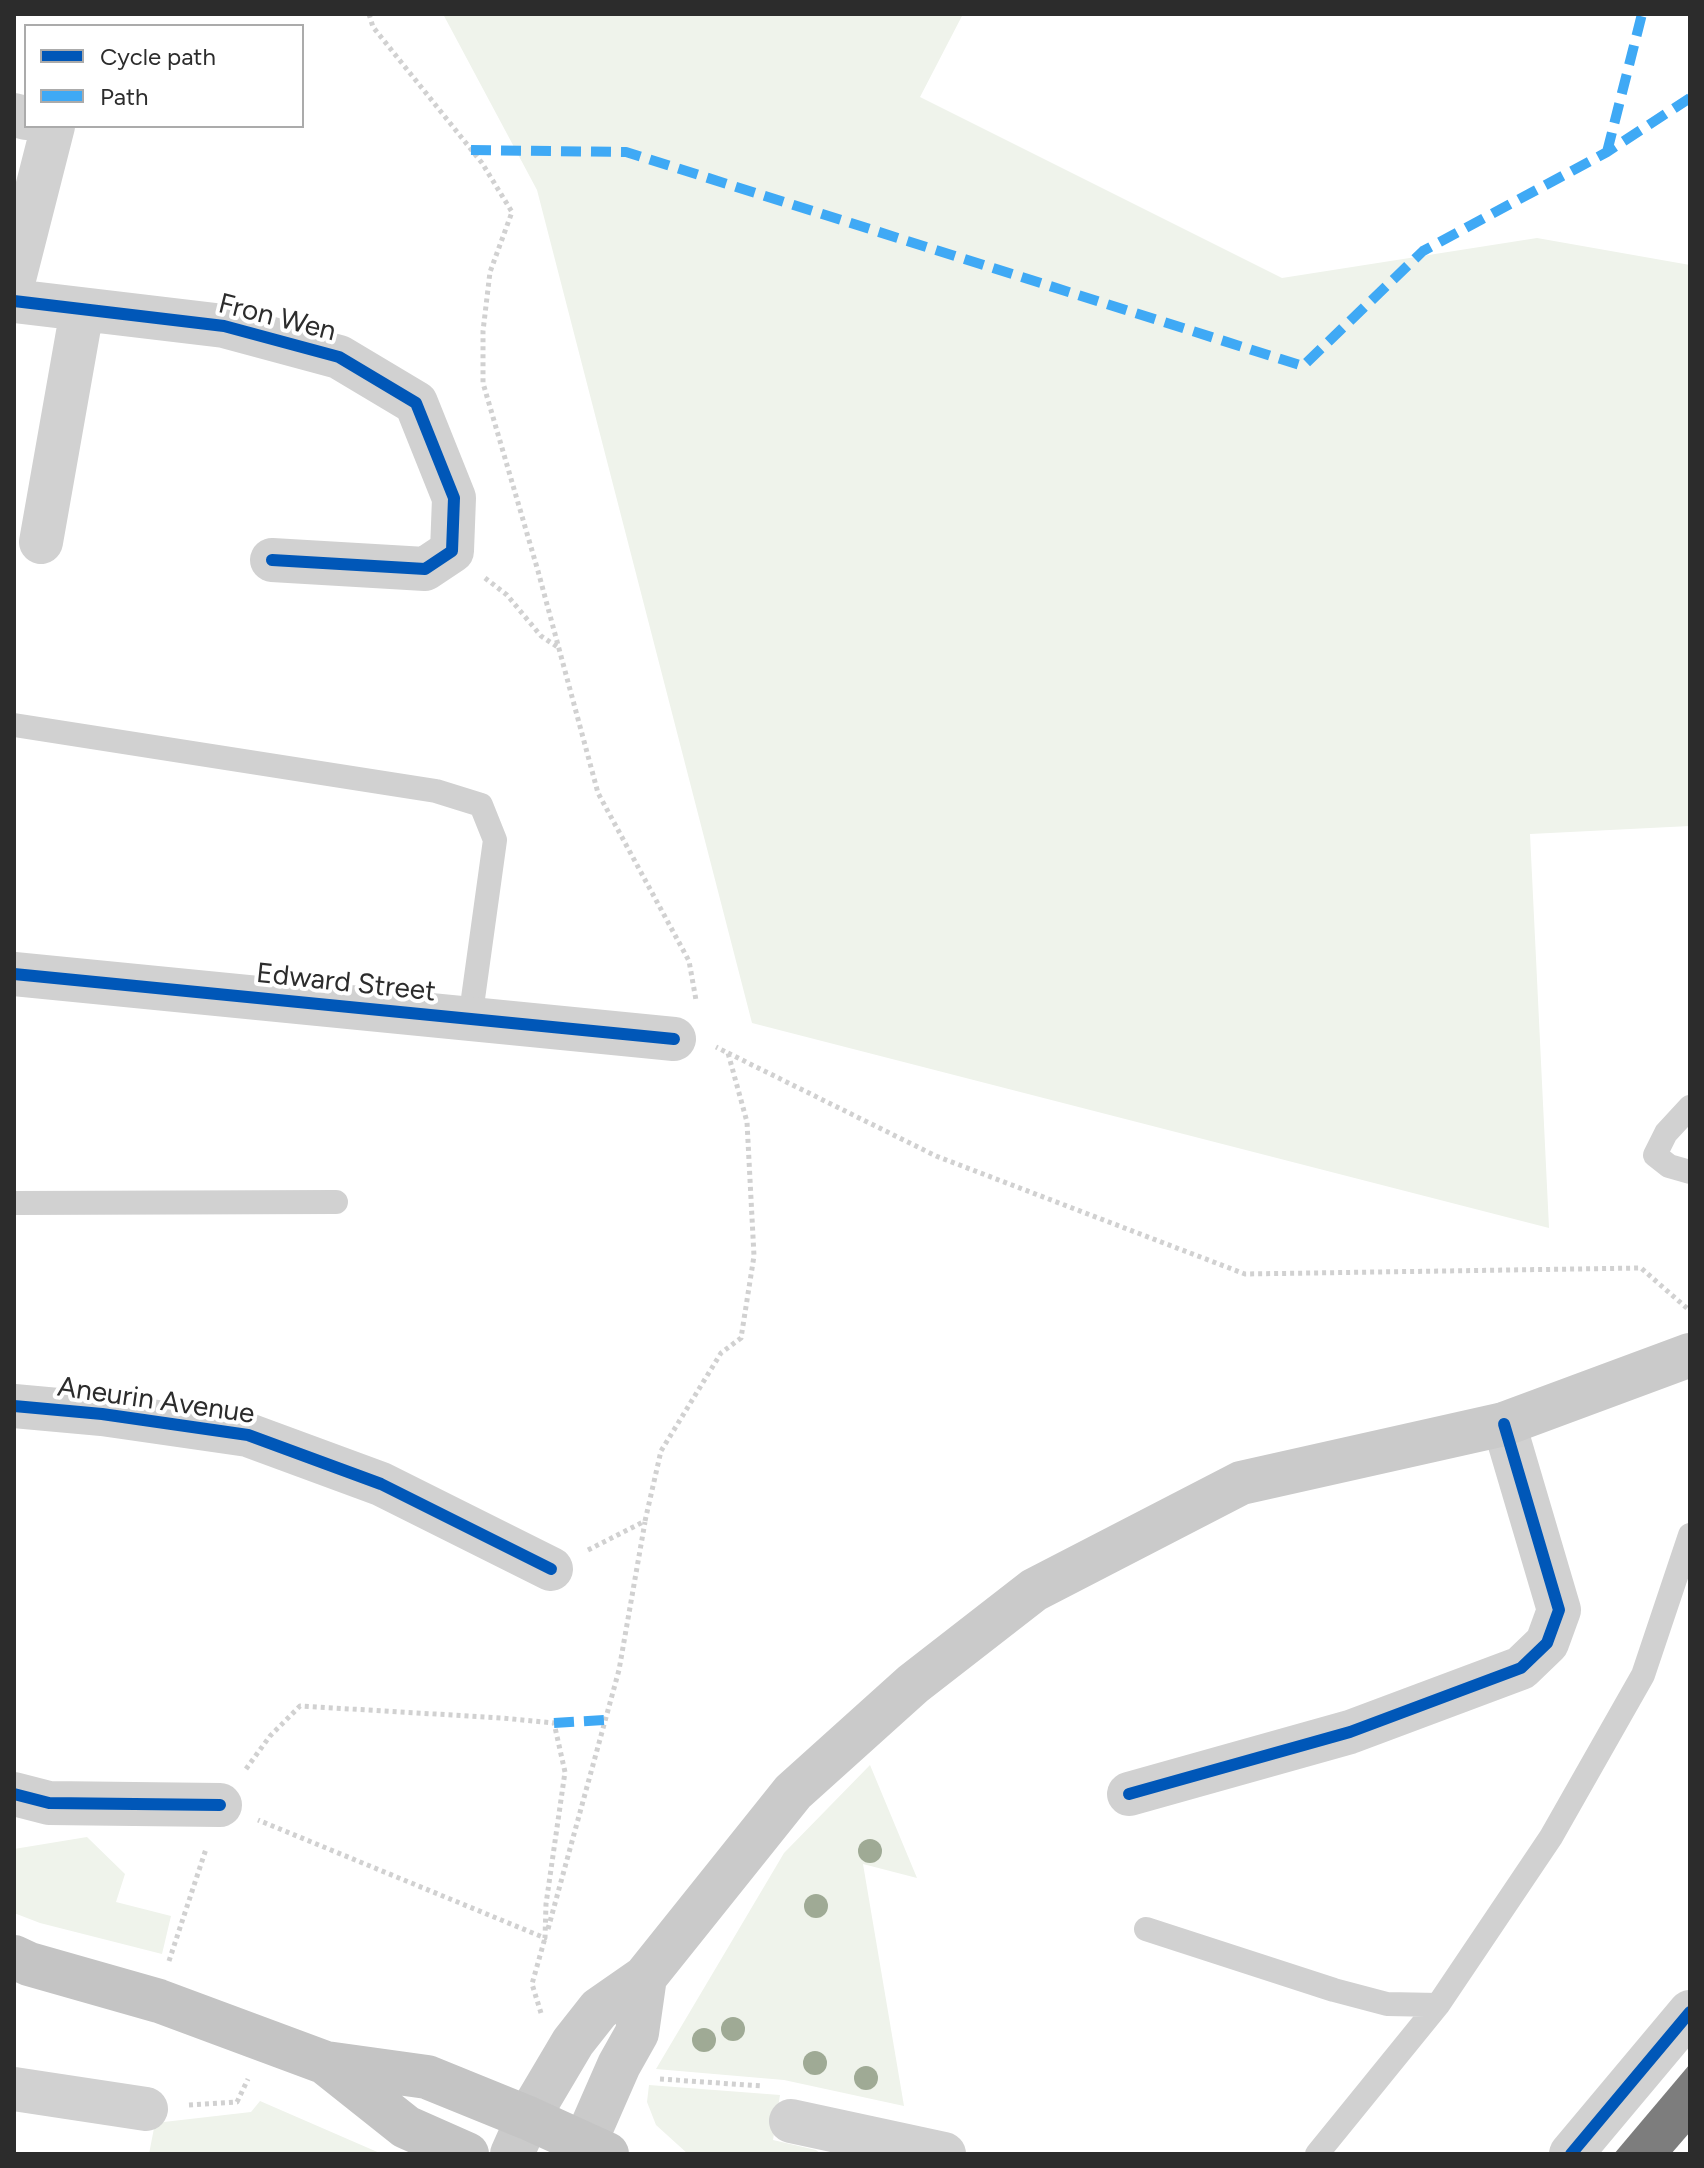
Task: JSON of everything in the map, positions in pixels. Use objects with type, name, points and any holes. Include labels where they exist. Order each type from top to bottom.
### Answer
[{"type":"main road","points":[[520,2136],[573,2042],[599,2009],[645,1977],[793,1792],[913,1684],[1034,1590],[1241,1483],[1504,1424],[1690,1355]]},
{"type":"main road","points":[[14,1957],[159,2001],[326,2063],[427,2077],[520,2136],[590,2150],[619,2065],[637,2033],[645,1977]]},
{"type":"main road","points":[[326,2063],[406,2127],[467,2154]]},
{"type":"street","points":[[14,279],[52,128]]},
{"type":"street","name":"Fron Wen","points":[[14,301],[224,326],[339,357],[416,403],[454,498],[452,551]]},
{"type":"street","points":[[41,542],[82,310]]},
{"type":"street","points":[[272,560],[425,569],[452,551]]},
{"type":"street","name":"Edward Street","points":[[14,974],[674,1039]]},
{"type":"street","name":"Aneurin Avenue","points":[[14,1406],[102,1414],[248,1435],[381,1484],[551,1569]]},
{"type":"street","points":[[1129,1794],[1350,1732],[1521,1668],[1547,1643],[1559,1610],[1504,1424]]},
{"type":"street","points":[[14,1794],[49,1803],[220,1805]]},
{"type":"street","points":[[1571,2154],[1690,2012]]},
{"type":"street","points":[[14,2089],[146,2109]]},
{"type":"street","points":[[780,2104],[868,2146],[944,2154]]},
{"type":"lane","points":[[14,725],[436,791],[481,805],[495,840],[470,1020]]},
{"type":"lane","points":[[1690,1107],[1666,1133],[1655,1155],[1669,1166],[1690,1172]]},
{"type":"lane","points":[[14,1203],[336,1202]]},
{"type":"lane","points":[[1317,2154],[1438,2005],[1551,1837],[1643,1675],[1690,1535]]},
{"type":"lane","points":[[1146,1929],[1387,2004],[1438,2005]]},
{"type":"path","points":[[369,14],[373,27],[482,163],[512,212],[490,272],[483,331],[483,383],[598,793],[689,961],[696,1001]]},
{"type":"path","points":[[452,551],[507,595],[541,636],[559,648]]},
{"type":"path","points":[[674,1039],[704,1042],[936,1156],[1245,1274],[1641,1268],[1690,1312]]},
{"type":"path","points":[[541,2013],[532,1984],[619,1670],[645,1521],[661,1451],[721,1353],[741,1338],[754,1256],[747,1122],[728,1053]]},
{"type":"path","points":[[551,1569],[645,1521]]},
{"type":"path","points":[[169,1961],[220,1805],[270,1736],[300,1706],[554,1723],[565,1772],[546,1904],[545,1938]]},
{"type":"path","points":[[220,1805],[545,1938]]},
{"type":"path","points":[[653,2079],[780,2104]]},
{"type":"shaded area","points":[[443,14],[963,14],[920,97],[1282,278],[1537,238],[1690,265],[1690,826],[1530,834],[1549,1228],[752,1023],[537,190]]},
{"type":"shaded area","points":[[870,1765],[917,1878],[863,1864],[904,2106],[784,2080],[656,2069],[784,1853]]},
{"type":"shaded area","points":[[87,1837],[125,1874],[116,1902],[171,1916],[162,1954],[40,1923],[14,1913],[14,1849]]},
{"type":"shaded area","points":[[649,2085],[780,2095],[773,2140],[816,2150],[821,2154],[688,2154],[656,2125],[647,2102]]},
{"type":"shaded area","points":[[260,2101],[382,2154],[149,2154],[155,2123],[251,2112]]},
{"type":"building","points":[[1690,2064],[1690,2132],[1671,2154],[1614,2154]]},
{"type":"marked path","points":[[1607,152],[1642,14]]},
{"type":"marked path","points":[[471,150],[626,152],[1303,366],[1423,251],[1607,152],[1690,98]]},
{"type":"marked path","points":[[554,1723],[605,1720]]},
{"type":"cycle path","points":[[14,301],[224,326],[339,357],[416,403],[454,498],[452,551],[425,569],[272,560]]},
{"type":"cycle path","points":[[14,974],[674,1039]]},
{"type":"cycle path","points":[[14,1406],[102,1414],[248,1435],[381,1484],[551,1569]]},
{"type":"cycle path","points":[[1129,1794],[1350,1732],[1521,1668],[1547,1643],[1559,1610],[1504,1424]]},
{"type":"cycle path","points":[[14,1794],[49,1803],[220,1805]]},
{"type":"cycle path","points":[[1571,2154],[1690,2012]]}]
